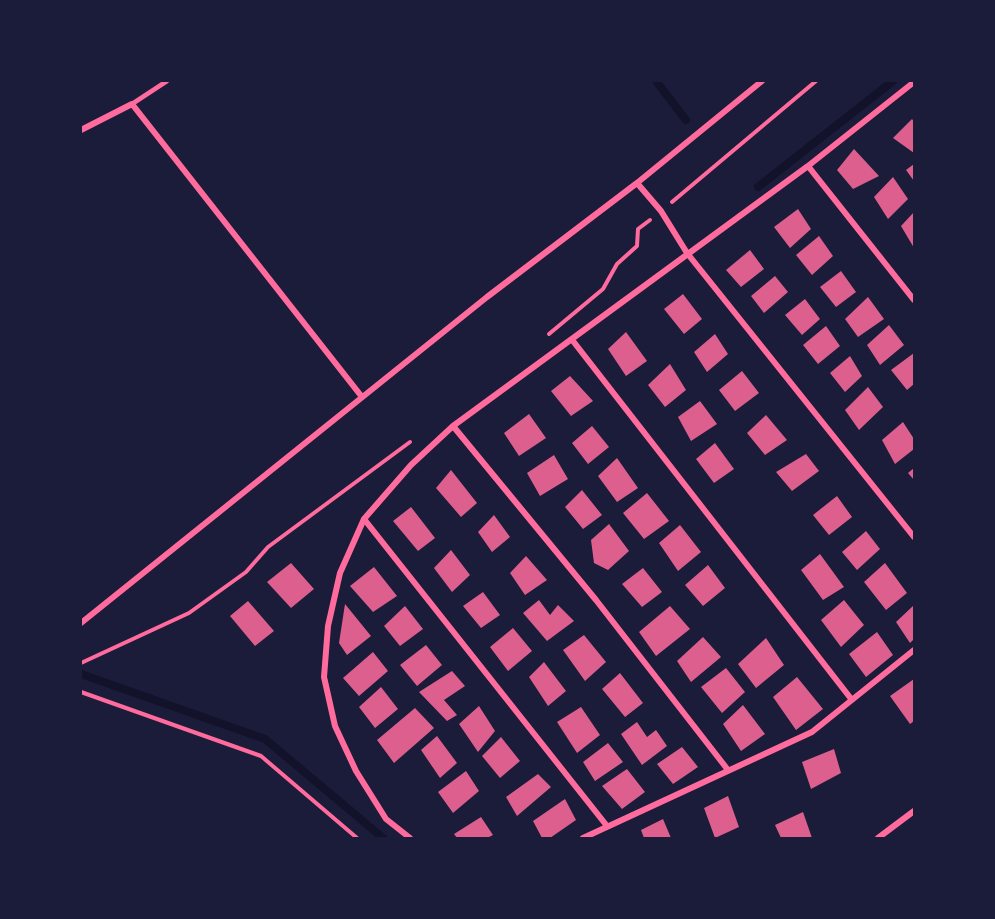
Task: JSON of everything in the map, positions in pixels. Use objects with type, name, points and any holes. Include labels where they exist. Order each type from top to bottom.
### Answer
[{"type":"street","points":[[81,623],[487,297],[638,183],[762,81]]},
{"type":"street","points":[[410,838],[386,819],[356,771],[335,726],[324,677],[328,626],[340,573],[364,519],[411,465],[453,426],[573,341],[687,253],[808,166],[914,82]]},
{"type":"street","points":[[81,130],[132,104],[362,397]]},
{"type":"street","points":[[808,166],[914,300]]},
{"type":"street","points":[[638,183],[661,211],[687,253],[914,537]]},
{"type":"street","points":[[573,341],[852,700]]},
{"type":"street","points":[[453,426],[596,600],[728,770]]},
{"type":"street","points":[[364,519],[607,826]]},
{"type":"street","points":[[583,838],[812,732],[914,650]]},
{"type":"street","points":[[878,838],[914,811]]},
{"type":"lane","points":[[132,104],[167,81]]},
{"type":"path","points":[[542,340],[603,289],[617,264],[637,246],[638,229],[816,81]]},
{"type":"path","points":[[83,661],[189,613],[246,572],[268,547],[412,440]]},
{"type":"path","points":[[81,692],[261,756],[357,838]]},
{"type":"building","points":[[912,119],[914,122],[914,153],[893,138]]},
{"type":"building","points":[[854,149],[879,176],[853,189],[837,170]]},
{"type":"building","points":[[914,164],[914,181],[906,170]]},
{"type":"building","points":[[893,177],[908,199],[888,219],[874,197]]},
{"type":"building","points":[[798,209],[811,229],[790,248],[774,227]]},
{"type":"building","points":[[914,212],[914,248],[901,226]]},
{"type":"building","points":[[819,236],[833,256],[812,275],[796,255]]},
{"type":"building","points":[[750,250],[764,269],[741,287],[726,270]]},
{"type":"building","points":[[841,271],[856,292],[836,307],[820,287]]},
{"type":"building","points":[[775,276],[788,292],[764,313],[751,296]]},
{"type":"building","points":[[683,294],[702,319],[684,334],[664,309]]},
{"type":"building","points":[[868,297],[884,319],[858,337],[845,319]]},
{"type":"building","points":[[805,299],[820,319],[802,335],[785,315]]},
{"type":"building","points":[[889,325],[904,345],[880,365],[867,345]]},
{"type":"building","points":[[826,326],[840,346],[818,364],[803,345]]},
{"type":"building","points":[[626,332],[647,361],[626,376],[608,349]]},
{"type":"building","points":[[715,334],[728,354],[707,372],[694,352]]},
{"type":"building","points":[[914,353],[914,384],[907,390],[891,370]]},
{"type":"building","points":[[850,356],[862,376],[845,392],[830,373]]},
{"type":"building","points":[[670,364],[686,390],[665,407],[648,385]]},
{"type":"building","points":[[742,371],[759,393],[735,411],[719,390]]},
{"type":"building","points":[[570,376],[593,401],[571,416],[551,391]]},
{"type":"building","points":[[868,387],[883,407],[859,430],[845,410]]},
{"type":"building","points":[[700,401],[717,424],[691,441],[678,417]]},
{"type":"building","points":[[529,414],[546,438],[519,456],[504,433]]},
{"type":"building","points":[[766,415],[787,440],[765,455],[747,433]]},
{"type":"building","points":[[903,422],[914,439],[914,449],[895,464],[882,440]]},
{"type":"building","points":[[592,426],[609,447],[588,464],[572,443]]},
{"type":"building","points":[[715,443],[734,469],[714,483],[696,459]]},
{"type":"building","points":[[806,454],[819,471],[792,491],[776,472]]},
{"type":"building","points":[[554,455],[568,479],[540,496],[527,473]]},
{"type":"building","points":[[617,458],[638,488],[617,502],[598,476]]},
{"type":"building","points":[[914,468],[914,480],[908,473]]},
{"type":"building","points":[[451,470],[477,503],[461,517],[436,488]]},
{"type":"building","points":[[582,490],[602,515],[583,529],[565,507]]},
{"type":"building","points":[[647,493],[669,521],[644,539],[623,513]]},
{"type":"building","points":[[837,496],[852,517],[829,535],[813,515]]},
{"type":"building","points":[[411,507],[435,538],[418,551],[393,521]]},
{"type":"building","points":[[494,515],[510,537],[492,552],[478,532]]},
{"type":"building","points":[[609,524],[629,551],[608,570],[594,563],[591,540]]},
{"type":"building","points":[[680,525],[701,552],[678,571],[659,543]]},
{"type":"building","points":[[866,531],[880,549],[857,570],[842,552]]},
{"type":"building","points":[[451,550],[470,575],[452,592],[434,568]]},
{"type":"building","points":[[820,554],[844,587],[823,600],[801,570]]},
{"type":"building","points":[[526,556],[547,580],[525,595],[510,573]]},
{"type":"building","points":[[291,563],[314,589],[291,608],[267,582]]},
{"type":"building","points":[[885,563],[907,593],[886,610],[864,582]]},
{"type":"building","points":[[708,565],[725,588],[703,606],[685,585]]},
{"type":"building","points":[[374,567],[397,596],[373,612],[350,586]]},
{"type":"building","points":[[643,568],[662,592],[642,607],[622,584]]},
{"type":"building","points":[[483,592],[500,615],[481,628],[463,606]]},
{"type":"building","points":[[539,600],[550,615],[558,605],[574,621],[547,641],[523,613]]},
{"type":"building","points":[[844,600],[864,625],[841,647],[821,620]]},
{"type":"building","points":[[248,601],[274,631],[255,646],[230,616]]},
{"type":"building","points":[[345,604],[371,636],[347,655],[339,643]]},
{"type":"building","points":[[914,605],[914,639],[910,643],[896,622]]},
{"type":"building","points":[[405,606],[423,629],[400,646],[384,626]]},
{"type":"building","points":[[670,606],[690,629],[656,656],[639,632]]},
{"type":"building","points":[[513,628],[532,651],[508,671],[490,647]]},
{"type":"building","points":[[877,632],[893,655],[866,677],[849,654]]},
{"type":"building","points":[[584,635],[606,662],[585,681],[563,650]]},
{"type":"building","points":[[703,637],[721,657],[691,682],[677,661]]},
{"type":"building","points":[[766,638],[784,665],[756,688],[738,664]]},
{"type":"building","points":[[426,645],[442,665],[417,686],[400,665]]},
{"type":"building","points":[[373,652],[388,671],[359,696],[343,678]]},
{"type":"building","points":[[544,662],[566,691],[548,706],[529,677]]},
{"type":"building","points":[[726,668],[745,692],[722,713],[701,687]]},
{"type":"building","points":[[452,671],[465,686],[444,700],[457,715],[447,721],[419,692]]},
{"type":"building","points":[[620,673],[643,703],[625,717],[602,689]]},
{"type":"building","points":[[797,677],[823,709],[796,730],[773,697]]},
{"type":"building","points":[[914,679],[914,721],[910,724],[890,696]]},
{"type":"building","points":[[381,687],[398,709],[375,728],[359,707]]},
{"type":"building","points":[[743,705],[765,734],[741,751],[723,724]]},
{"type":"building","points":[[479,706],[495,731],[478,752],[459,724]]},
{"type":"building","points":[[581,707],[600,735],[577,753],[557,722]]},
{"type":"building","points":[[415,708],[434,728],[394,763],[377,740]]},
{"type":"building","points":[[637,722],[647,737],[656,730],[667,746],[642,765],[621,734]]},
{"type":"building","points":[[437,736],[457,763],[440,778],[421,750]]},
{"type":"building","points":[[501,737],[520,761],[500,778],[482,756]]},
{"type":"building","points":[[608,743],[623,762],[595,781],[583,762]]},
{"type":"building","points":[[682,747],[698,767],[673,784],[657,764]]},
{"type":"building","points":[[834,749],[841,773],[811,789],[802,762]]},
{"type":"building","points":[[627,769],[645,792],[622,809],[602,786]]},
{"type":"building","points":[[466,771],[479,791],[453,813],[438,792]]},
{"type":"building","points":[[538,774],[551,787],[517,816],[506,797]]},
{"type":"building","points":[[728,796],[739,827],[715,838],[704,808]]},
{"type":"building","points":[[565,799],[576,820],[550,838],[542,838],[533,821]]},
{"type":"building","points":[[803,812],[812,838],[781,838],[775,825]]},
{"type":"building","points":[[481,817],[493,835],[487,838],[457,838],[454,834]]},
{"type":"building","points":[[663,819],[671,838],[644,838],[641,830]]},
{"type":"waterway","points":[[656,81],[686,120]]},
{"type":"waterway","points":[[758,187],[893,81]]},
{"type":"waterway","points":[[81,674],[265,739],[383,838]]}]
